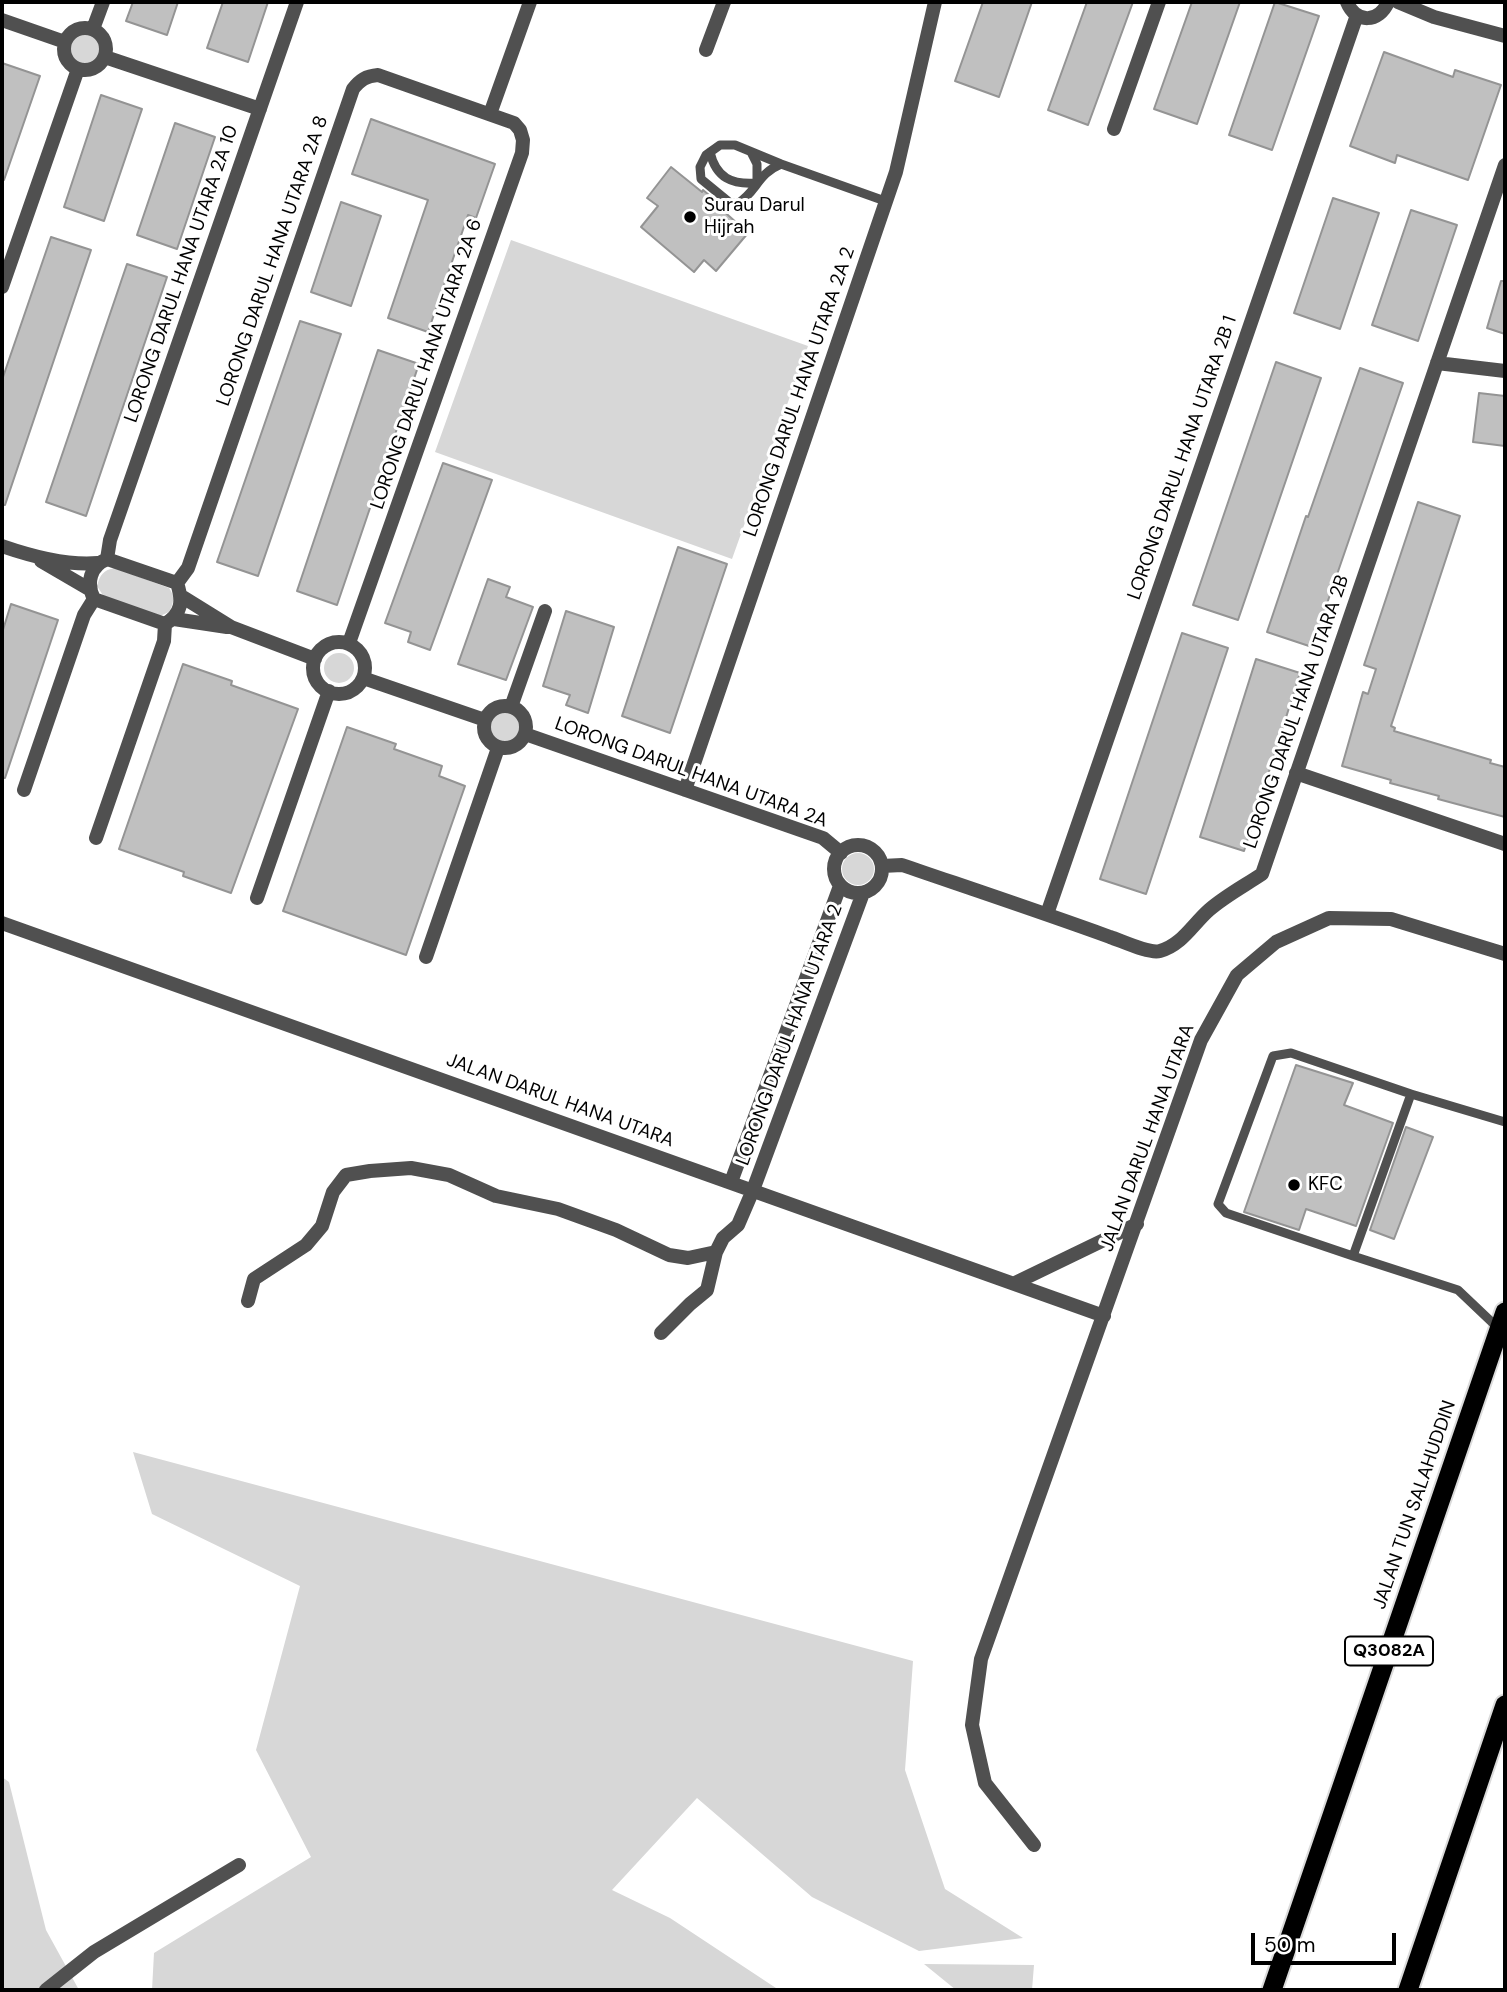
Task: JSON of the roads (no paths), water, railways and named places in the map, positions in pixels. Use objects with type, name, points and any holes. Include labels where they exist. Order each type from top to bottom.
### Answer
[{"type":"highway","name":"JALAN TUN SALAHUDDIN","points":[[1272,1990],[1502,1321]]},
{"type":"highway","points":[[1408,1990],[1505,1705]]},
{"type":"street","points":[[93,29],[103,2]]},
{"type":"street","name":"LORONG DARUL HANA UTARA 2A 10","points":[[24,790],[92,594],[90,576],[102,561],[110,540],[297,2]]},
{"type":"street","points":[[490,114],[530,2]]},
{"type":"street","points":[[706,50],[724,2]]},
{"type":"street","name":"LORONG DARUL HANA UTARA 2A 2","points":[[685,790],[896,172],[935,2]]},
{"type":"street","points":[[1114,129],[1159,2]]},
{"type":"street","points":[[1347,2],[1351,10],[1362,18],[1377,16],[1383,12],[1388,2]]},
{"type":"street","points":[[1398,2],[1434,17],[1505,36]]},
{"type":"street","name":"LORONG DARUL HANA UTARA 2B 1","points":[[1047,914],[1357,15]]},
{"type":"street","points":[[2,20],[65,42]]},
{"type":"street","points":[[80,28],[93,29],[103,39],[105,57],[95,68],[78,69],[65,57],[65,42],[80,28]]},
{"type":"street","points":[[105,57],[260,109]]},
{"type":"street","points":[[2,287],[78,69]]},
{"type":"street","name":"LORONG DARUL HANA UTARA 2A 8","points":[[96,838],[169,622],[179,608],[179,590],[353,89],[368,76],[378,75],[490,114]]},
{"type":"street","name":"LORONG DARUL HANA UTARA 2A 6","points":[[349,643],[522,153],[523,140],[520,130],[514,123],[490,114]]},
{"type":"street","name":"LORONG DARUL HANA UTARA 2B","points":[[883,866],[902,865],[1157,952],[1172,946],[1207,912],[1262,874],[1505,165]]},
{"type":"street","points":[[1437,363],[1505,371]]},
{"type":"street","points":[[2,546],[33,556],[88,564],[102,561],[179,590],[231,627],[315,659]]},
{"type":"street","points":[[33,556],[92,594],[169,622],[231,627]]},
{"type":"street","points":[[511,707],[545,611]]},
{"type":"street","points":[[334,642],[349,643],[363,657],[363,678],[348,692],[340,694],[329,691],[318,683],[315,659],[326,645],[334,642]]},
{"type":"street","points":[[363,678],[485,720]]},
{"type":"street","points":[[257,898],[329,691]]},
{"type":"street","points":[[511,707],[522,715],[525,734],[516,745],[498,748],[489,742],[485,735],[485,720],[492,710],[511,707]]},
{"type":"street","name":"LORONG DARUL HANA UTARA 2A","points":[[525,734],[823,838],[841,853]]},
{"type":"street","points":[[426,957],[498,748]]},
{"type":"street","points":[[1296,773],[1505,844]]},
{"type":"street","points":[[851,846],[866,846],[878,856],[883,866],[877,885],[863,893],[847,891],[841,886],[834,870],[835,862],[841,853],[851,846]]},
{"type":"street","name":"LORONG DARUL HANA UTARA 2","points":[[731,1182],[841,886]]},
{"type":"street","name":"LORONG DARUL HANA UTARA 2","points":[[716,1252],[723,1238],[738,1225],[753,1190],[863,893]]},
{"type":"street","name":"JALAN DARUL HANA UTARA","points":[[1034,1845],[985,1783],[972,1725],[981,1659],[1201,1040],[1237,975],[1276,942],[1329,918],[1391,919],[1505,954]]},
{"type":"street","name":"JALAN DARUL HANA UTARA","points":[[2,923],[1104,1316]]},
{"type":"street","points":[[248,1301],[254,1279],[306,1245],[322,1226],[333,1192],[346,1175],[411,1168],[449,1175],[496,1195],[558,1209],[605,1226],[669,1255],[688,1258],[716,1252],[707,1290],[661,1333]]},
{"type":"street","points":[[1015,1283],[1137,1224]]},
{"type":"street","points":[[46,1990],[94,1952],[239,1865]]},
{"type":"lane","points":[[781,164],[768,169],[746,199],[737,204],[729,202],[701,179],[700,167],[706,155],[720,145],[735,145],[885,201]]},
{"type":"lane","points":[[710,152],[713,166],[733,182],[757,183]]},
{"type":"lane","points":[[751,152],[757,164],[757,183]]},
{"type":"lane","points":[[1502,1321],[1458,1290],[1226,1213],[1218,1205],[1273,1056],[1291,1053],[1505,1122]]},
{"type":"lane","points":[[1353,1256],[1412,1094]]},
{"type":"place","name":"Surau Darul Hijrah","points":[[690,217]]},
{"type":"place","name":"KFC","points":[[1294,1185]]}]
